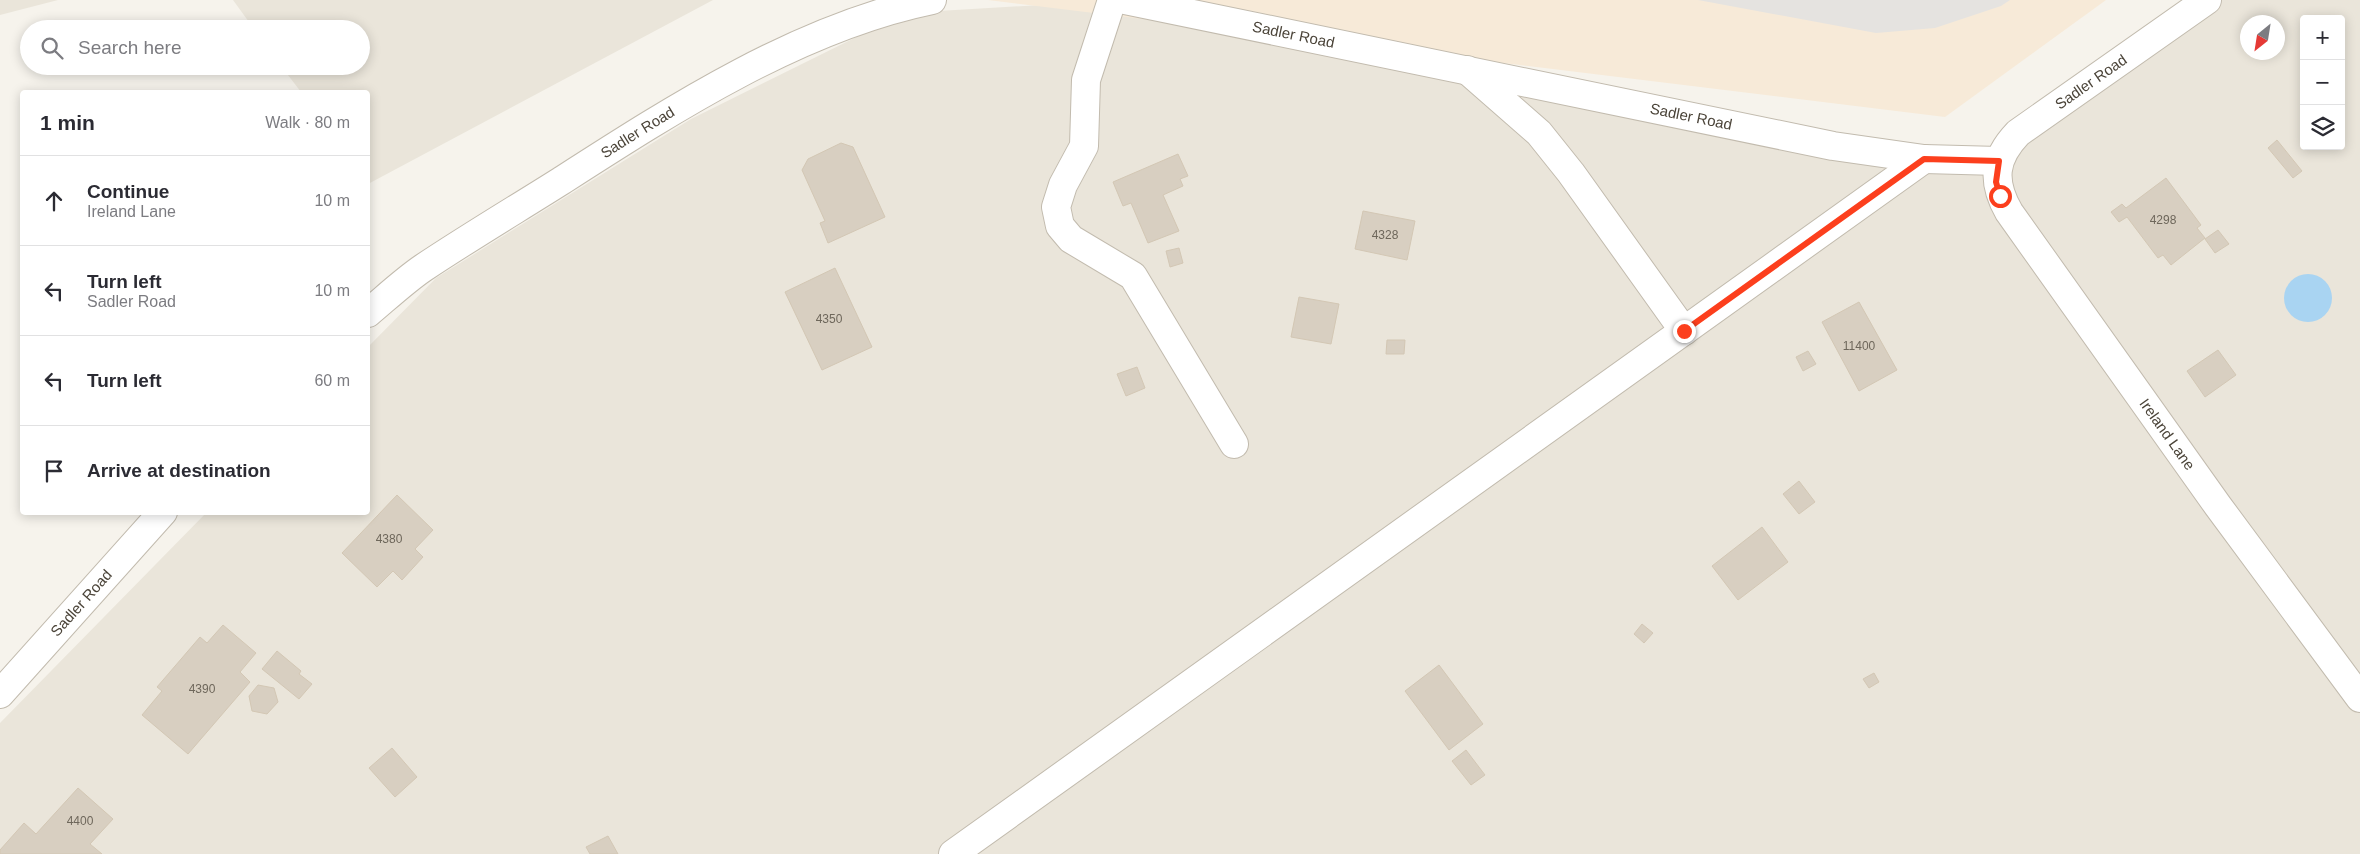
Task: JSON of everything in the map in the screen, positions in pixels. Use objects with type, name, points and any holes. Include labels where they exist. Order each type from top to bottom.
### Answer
[{"type":"street","name":"Sadler Road","points":[[370,312],[422,269],[662,116],[760,64],[848,23],[901,6],[932,0]]},
{"type":"street","points":[[1112,0],[1086,80],[1084,146],[1063,185],[1056,207],[1060,226],[1071,239],[1133,276],[1234,444]]},
{"type":"street","name":"Sadler Road","points":[[1125,0],[1833,146],[1924,159],[1999,161],[2008,143],[2018,133],[2207,0]]},
{"type":"street","points":[[1466,70],[1539,133],[1571,173],[1684,331]]},
{"type":"street","points":[[953,854],[1924,159]]},
{"type":"street","name":"Ireland Lane","points":[[1999,161],[1996,182],[2000,196],[2009,212],[2218,506],[2360,698]]},
{"type":"street","name":"Sadler Road","points":[[0,694],[160,515]]},
{"type":"shaded area","points":[[0,0],[58,0],[0,15]]},
{"type":"shaded area","points":[[233,0],[713,0],[370,183],[370,90],[299,90],[288,75],[370,75],[370,20],[247,20]]},
{"type":"shaded area","points":[[988,0],[2106,0],[1945,117]]},
{"type":"shaded area","points":[[1698,0],[2010,0],[2001,6],[1935,28],[1876,33]]},
{"type":"shaded area","points":[[2202,0],[2360,0],[2360,854],[0,854],[0,723],[204,515],[370,515],[370,345],[436,278],[691,119],[905,13],[1075,3],[1984,170]]},
{"type":"water","points":[[2308,274],[2317,276],[2325,281],[2330,289],[2332,298],[2330,307],[2325,315],[2317,320],[2308,322],[2299,320],[2291,315],[2286,307],[2284,298],[2286,289],[2291,281],[2299,276]]},
{"type":"building","points":[[2277,140],[2302,171],[2293,178],[2268,148]]},
{"type":"building","points":[[841,143],[853,147],[885,217],[828,243],[820,223],[825,221],[802,170],[808,159]]},
{"type":"building","points":[[1178,154],[1188,176],[1180,179],[1183,186],[1163,195],[1179,231],[1148,243],[1131,203],[1123,206],[1113,182]]},
{"type":"building","points":[[2166,178],[2201,225],[2197,228],[2205,238],[2171,265],[2163,255],[2158,258],[2127,217],[2119,222],[2111,212],[2122,204],[2126,208]]},
{"type":"building","points":[[1363,211],[1415,221],[1407,260],[1355,249]]},
{"type":"building","points":[[2218,230],[2229,244],[2215,253],[2205,239]]},
{"type":"building","points":[[1179,248],[1183,263],[1170,267],[1166,251]]},
{"type":"building","points":[[835,268],[872,347],[822,370],[785,292]]},
{"type":"building","points":[[1299,297],[1339,304],[1331,344],[1291,337]]},
{"type":"building","points":[[1859,302],[1897,370],[1859,391],[1822,322]]},
{"type":"building","points":[[1387,340],[1405,340],[1404,354],[1386,354]]},
{"type":"building","points":[[2218,350],[2236,375],[2205,397],[2187,371]]},
{"type":"building","points":[[1808,351],[1816,364],[1803,371],[1796,357]]},
{"type":"building","points":[[1137,367],[1145,388],[1126,396],[1117,374]]},
{"type":"building","points":[[1799,481],[1815,502],[1799,514],[1783,494]]},
{"type":"building","points":[[397,495],[433,530],[415,549],[423,557],[402,580],[393,571],[377,587],[342,553]]},
{"type":"building","points":[[1762,527],[1788,562],[1738,600],[1712,566]]},
{"type":"building","points":[[1642,624],[1653,633],[1644,643],[1634,634]]},
{"type":"building","points":[[223,625],[256,653],[240,672],[250,682],[188,754],[142,715],[162,691],[157,687],[200,637],[207,643]]},
{"type":"building","points":[[277,651],[301,671],[299,674],[312,684],[299,699],[262,669]]},
{"type":"building","points":[[1439,665],[1483,724],[1449,750],[1405,691]]},
{"type":"building","points":[[1874,673],[1879,682],[1869,688],[1863,679]]},
{"type":"building","points":[[258,685],[274,688],[278,702],[267,714],[252,711],[249,696]]},
{"type":"building","points":[[392,748],[417,777],[395,797],[369,768]]},
{"type":"building","points":[[1466,750],[1485,775],[1471,785],[1452,761]]},
{"type":"building","points":[[78,788],[113,819],[90,844],[102,854],[0,854],[0,850],[24,823],[36,834]]},
{"type":"building","points":[[608,836],[618,854],[590,854],[586,847]]},
{"type":"route","points":[[1684,331],[1924,159],[1999,161],[1996,182],[2000,196]]}]
